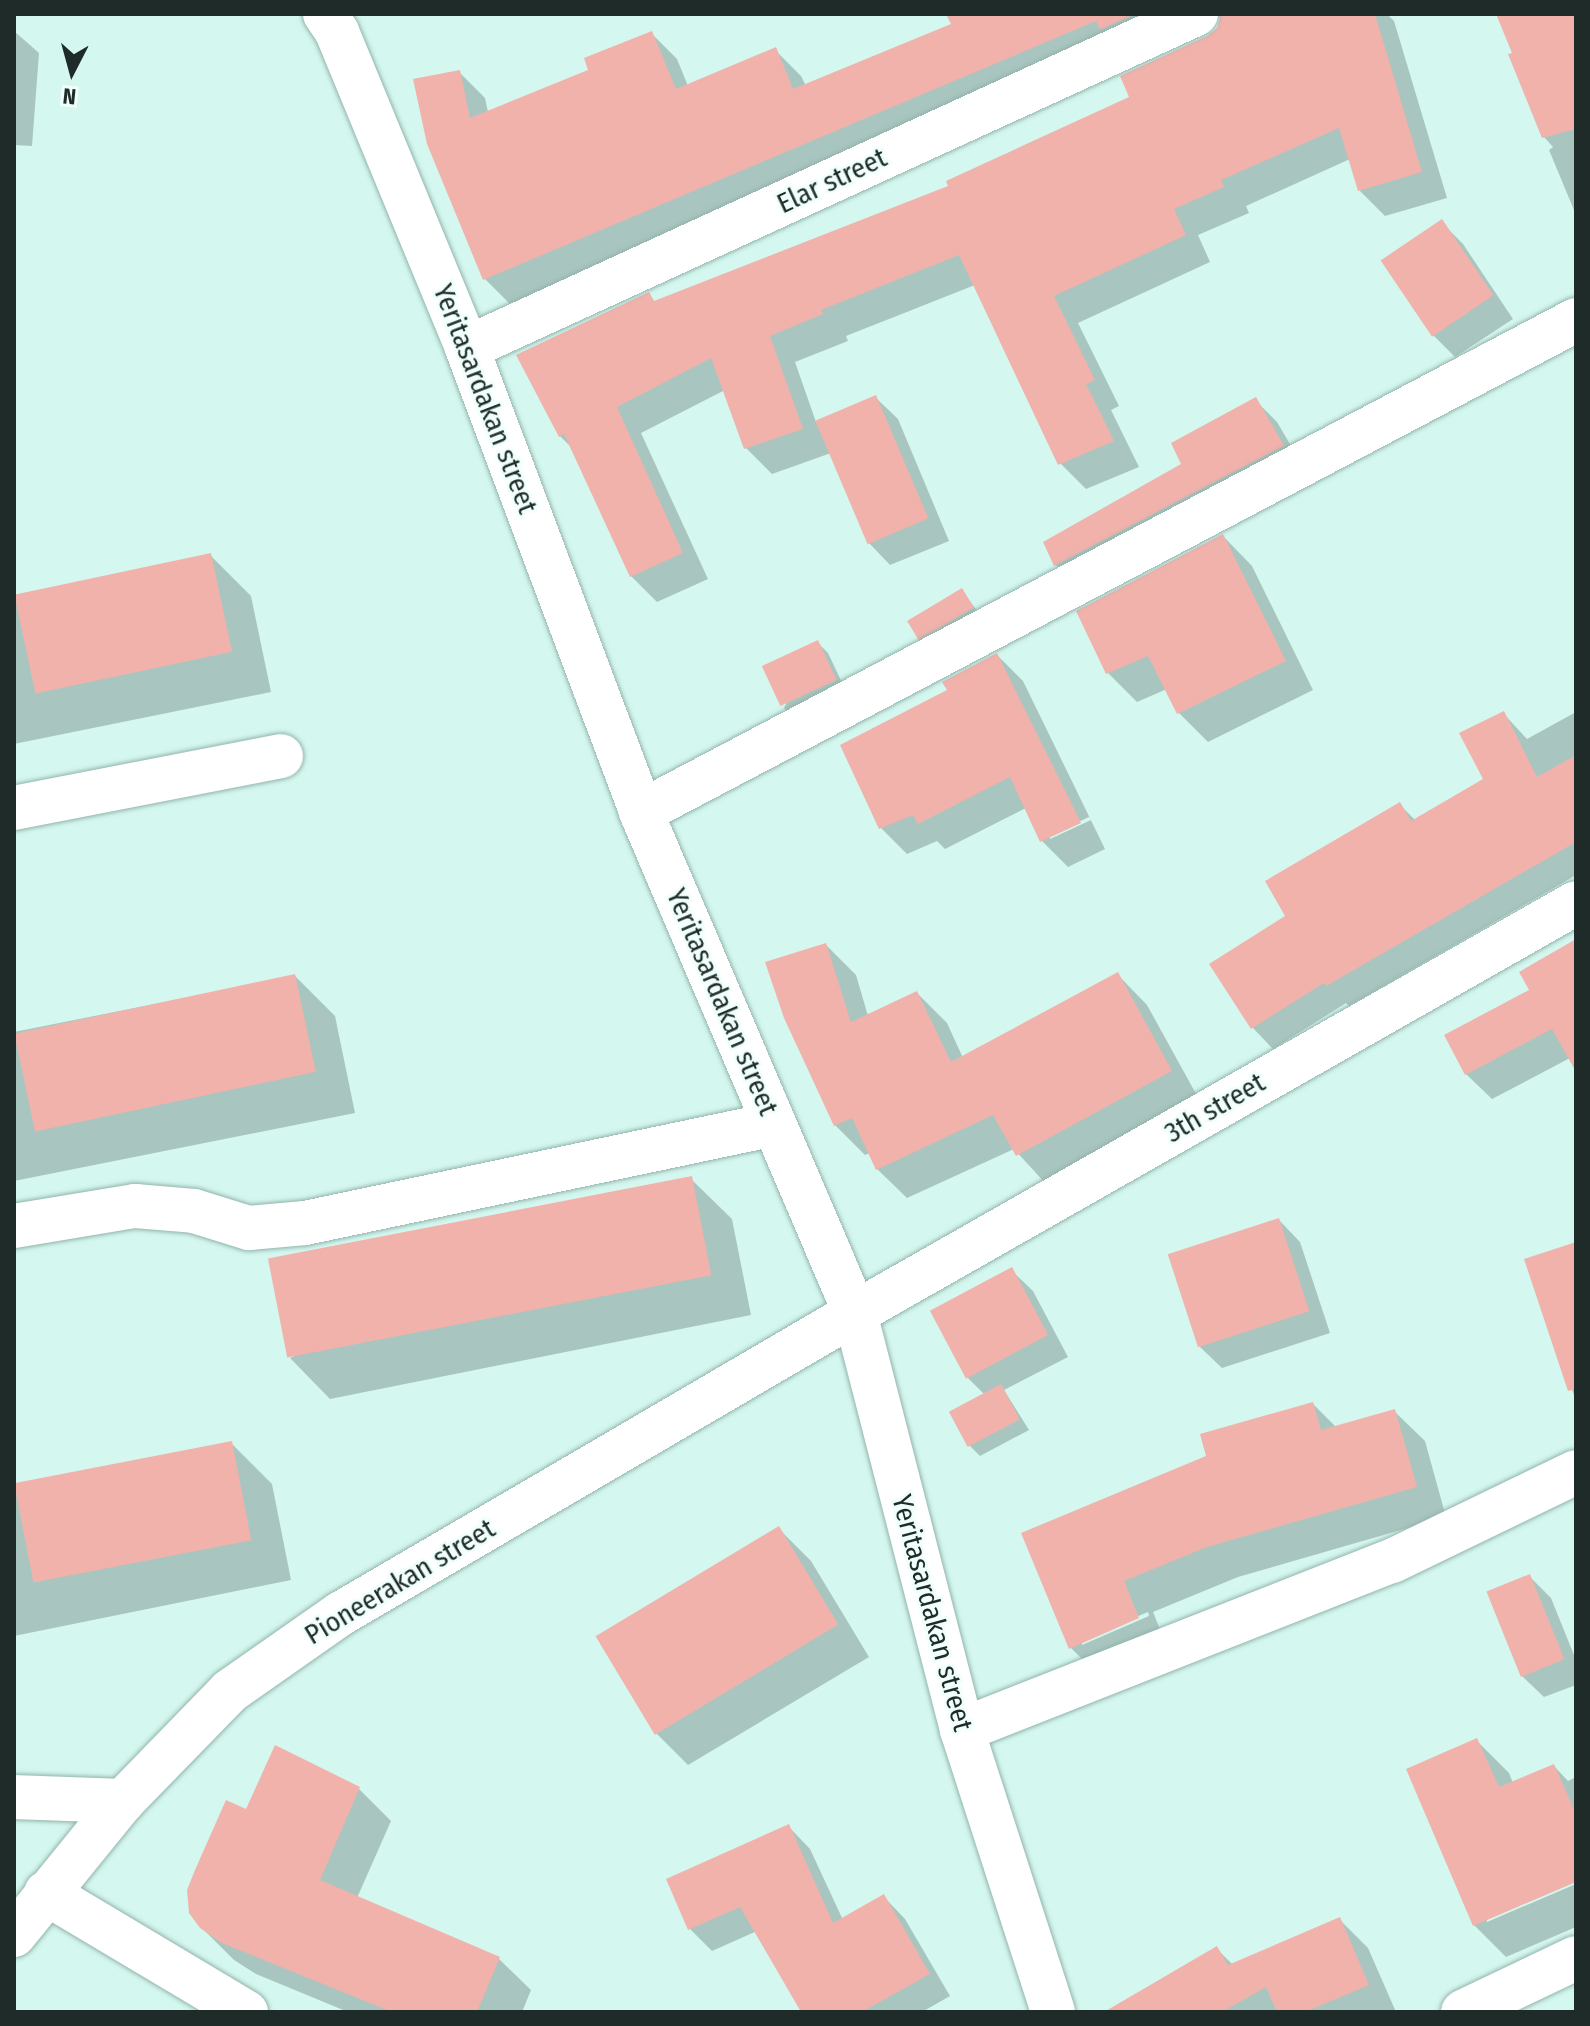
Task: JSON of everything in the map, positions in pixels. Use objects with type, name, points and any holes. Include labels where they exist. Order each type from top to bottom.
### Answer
[{"type":"street","name":"Yeritasardakan street","points":[[325,14],[337,32],[467,348],[641,812],[855,1313],[962,1730],[1053,2012]]},
{"type":"street","name":"Elar street","points":[[467,348],[1196,14]]},
{"type":"street","points":[[641,812],[1576,320]]},
{"type":"street","points":[[14,808],[281,756]]},
{"type":"street","name":"3th street","points":[[855,1313],[1576,903]]},
{"type":"street","points":[[14,1226],[135,1206],[194,1211],[249,1228],[305,1223],[774,1124]]},
{"type":"street","name":"Pioneerakan street","points":[[14,1935],[123,1801],[230,1691],[340,1614],[855,1313]]},
{"type":"street","points":[[962,1730],[1392,1561],[1576,1472]]},
{"type":"street","points":[[14,1797],[123,1801]]},
{"type":"street","points":[[46,1893],[246,2012]]},
{"type":"street","points":[[1463,2012],[1576,1958]]},
{"type":"building","points":[[946,14],[1136,14],[1100,30],[1096,21],[483,280],[427,144],[413,79],[460,70],[470,118],[588,70],[584,58],[652,31],[676,89],[776,47],[793,89],[951,24]]},
{"type":"building","points":[[1221,14],[1375,14],[1422,172],[1358,191],[1339,128],[1221,180],[1224,187],[1174,209],[1186,235],[1054,296],[1095,380],[1086,384],[1114,441],[1058,465],[959,255],[821,310],[823,314],[770,336],[803,429],[744,449],[711,358],[617,407],[683,553],[630,577],[564,434],[559,437],[516,355],[649,292],[654,301],[948,186],[946,181],[1129,97],[1120,76],[1207,36],[1217,28]]},
{"type":"building","points":[[1496,14],[1576,14],[1576,129],[1542,138],[1508,54],[1512,53]]},
{"type":"building","points":[[1442,219],[1493,295],[1432,337],[1381,260]]},
{"type":"building","points":[[876,395],[928,518],[868,544],[815,421]]},
{"type":"building","points":[[1256,397],[1284,446],[1054,566],[1043,542],[1181,464],[1171,443]]},
{"type":"building","points":[[1223,534],[1286,661],[1177,714],[1148,656],[1106,674],[1076,611]]},
{"type":"building","points":[[211,553],[232,652],[35,694],[14,595]]},
{"type":"building","points":[[962,588],[974,608],[919,641],[907,621]]},
{"type":"building","points":[[818,640],[837,680],[780,706],[762,666]]},
{"type":"building","points":[[997,653],[1081,823],[1040,842],[1010,777],[918,824],[913,815],[879,829],[840,745],[947,690],[942,682]]},
{"type":"building","points":[[1504,711],[1537,777],[1576,755],[1576,842],[1326,986],[1324,983],[1251,1029],[1209,964],[1285,916],[1265,881],[1400,802],[1411,821],[1483,779],[1459,733]]},
{"type":"building","points":[[1576,939],[1576,1072],[1552,1029],[1465,1075],[1444,1035],[1529,990],[1519,972]]},
{"type":"building","points":[[826,943],[851,1022],[917,991],[951,1062],[1118,972],[1172,1071],[1016,1156],[993,1115],[876,1170],[852,1118],[834,1126],[784,1018],[765,962]]},
{"type":"building","points":[[295,974],[316,1072],[35,1131],[14,1034]]},
{"type":"building","points":[[692,1176],[711,1275],[287,1358],[268,1258]]},
{"type":"building","points":[[1279,1218],[1309,1311],[1198,1347],[1168,1254]]},
{"type":"building","points":[[1576,1242],[1576,1389],[1568,1391],[1524,1259]]},
{"type":"building","points":[[1012,1267],[1048,1335],[966,1379],[930,1311]]},
{"type":"building","points":[[1001,1384],[1020,1419],[968,1447],[949,1412]]},
{"type":"building","points":[[1313,1402],[1321,1430],[1395,1409],[1417,1487],[1207,1547],[1124,1581],[1139,1618],[1069,1649],[1021,1533],[1206,1456],[1200,1434]]},
{"type":"building","points":[[232,1441],[251,1540],[33,1583],[14,1483]]},
{"type":"building","points":[[779,1526],[838,1625],[655,1735],[596,1636]]},
{"type":"building","points":[[1530,1574],[1564,1659],[1521,1677],[1486,1592]]},
{"type":"building","points":[[1477,1738],[1499,1787],[1554,1764],[1576,1814],[1576,1882],[1473,1926],[1406,1769]]},
{"type":"building","points":[[275,1745],[360,1787],[320,1880],[500,1957],[477,2012],[392,2012],[222,1943],[200,1928],[189,1913],[187,1890],[195,1870],[226,1800],[246,1809]]},
{"type":"building","points":[[789,1824],[833,1923],[884,1894],[930,1974],[862,2012],[801,2012],[740,1907],[688,1930],[666,1879]]},
{"type":"building","points":[[1340,1917],[1369,1985],[1305,2012],[1277,2012],[1266,1987],[1222,2012],[1104,2012],[1217,1946],[1228,1965]]}]
